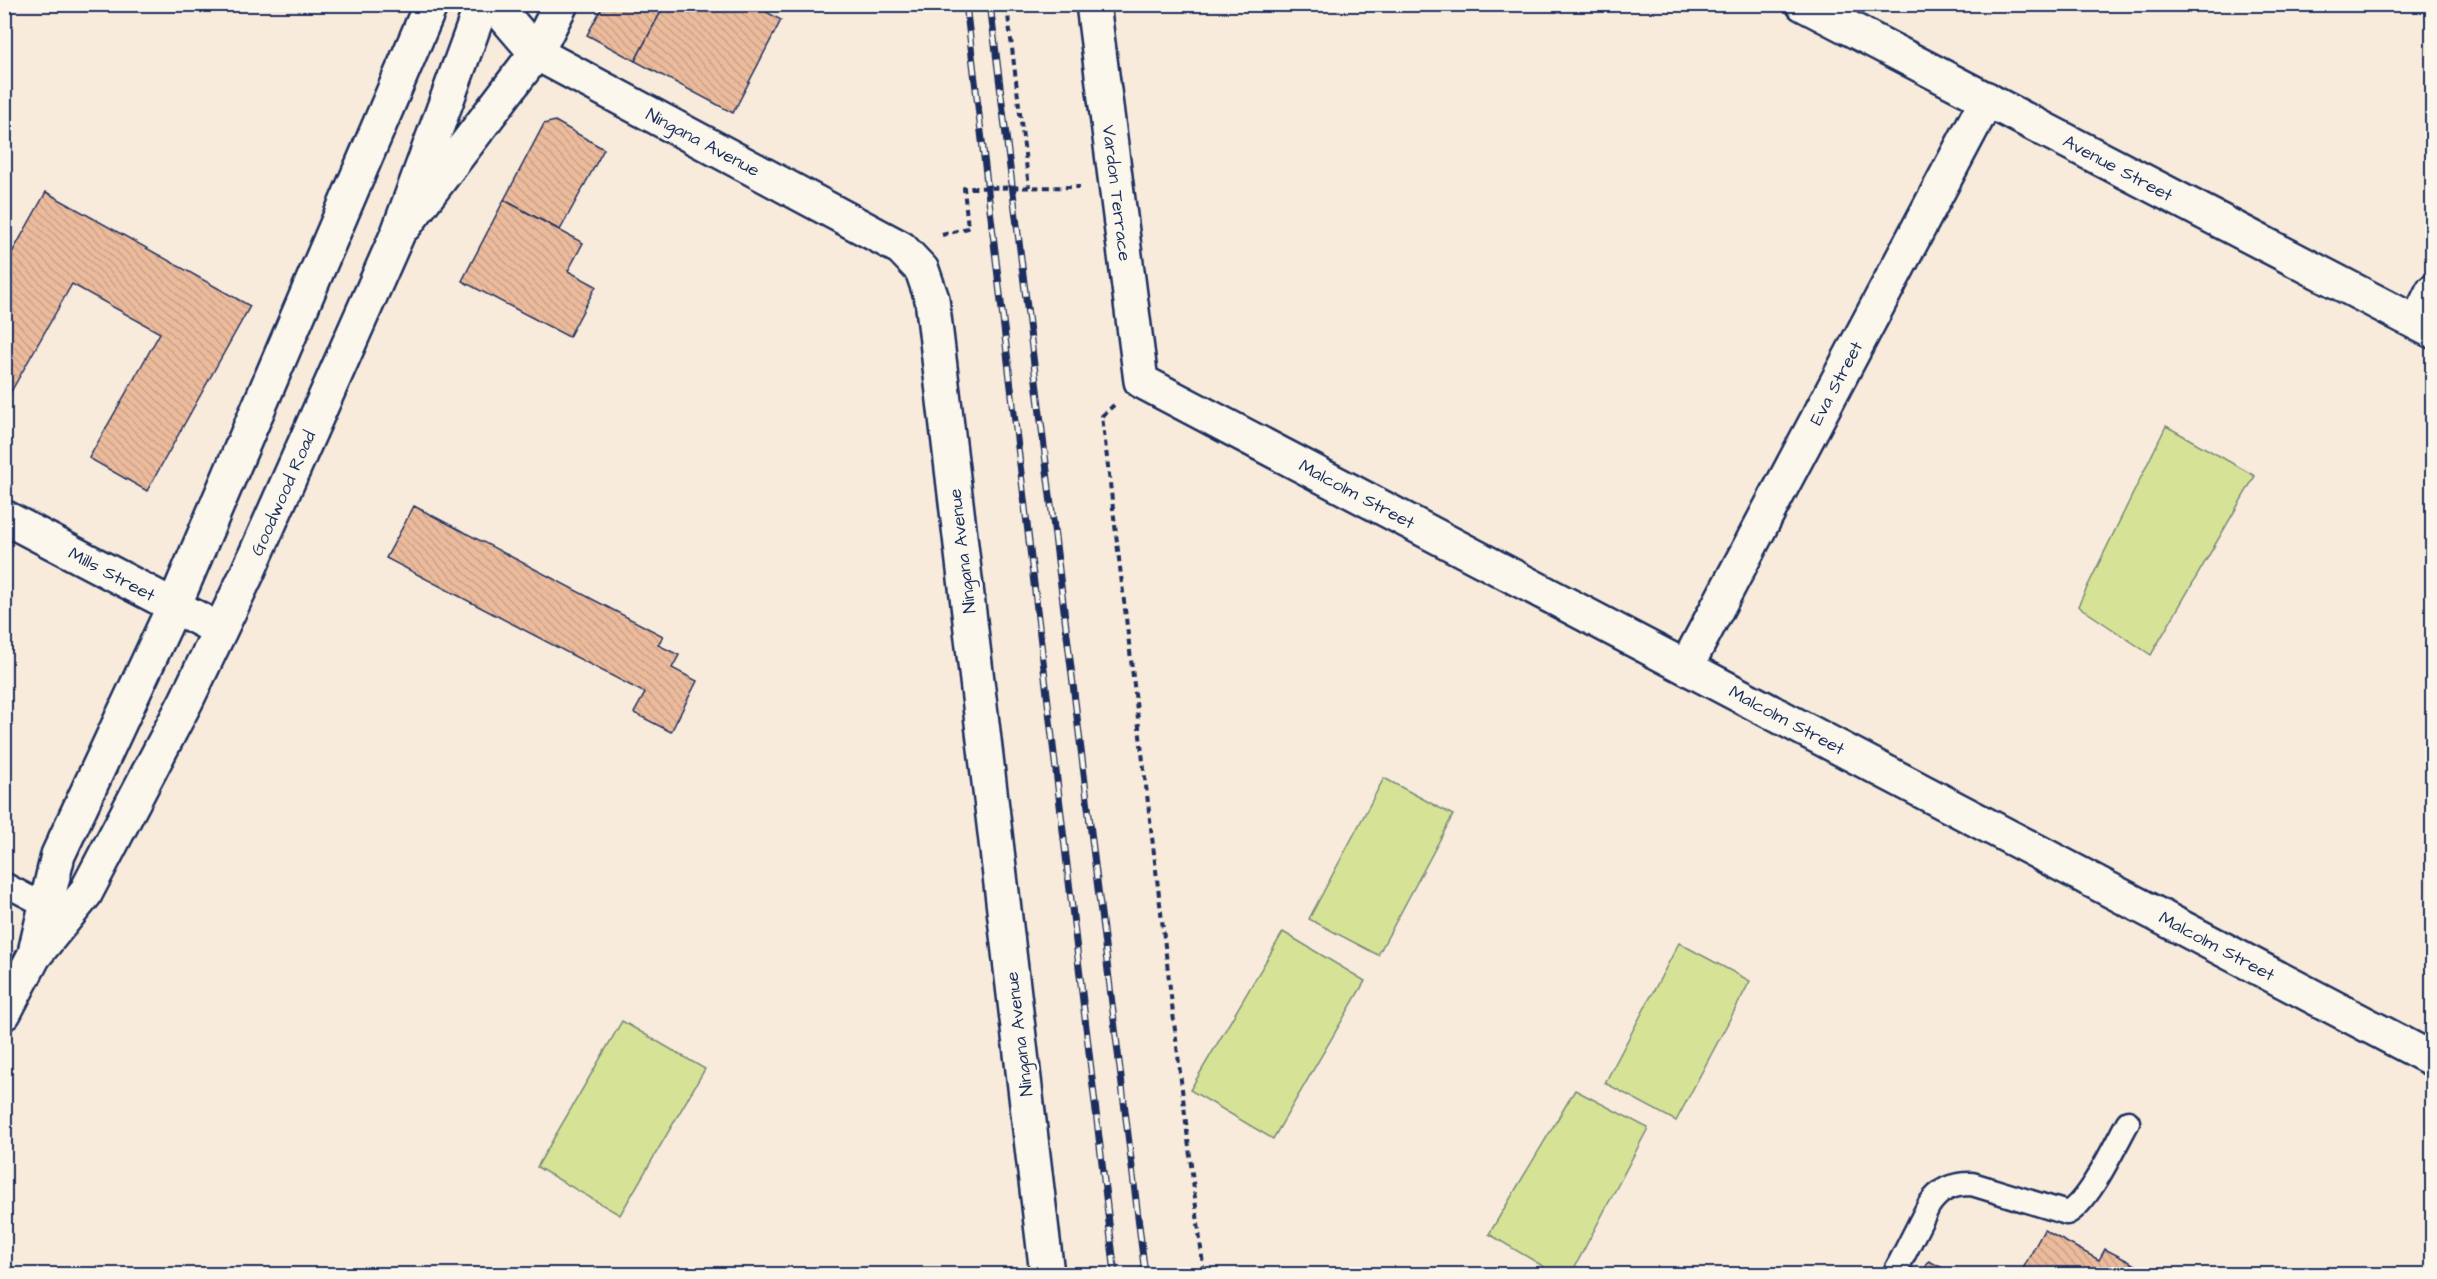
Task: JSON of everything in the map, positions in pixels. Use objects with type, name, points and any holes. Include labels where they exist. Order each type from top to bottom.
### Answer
[{"type":"street","name":"Goodwood Road","points":[[34,956],[58,855],[174,606],[431,4]]},
{"type":"street","name":"Goodwood Road","points":[[4,1013],[34,956],[85,894],[186,701],[220,630],[343,362],[398,233],[482,4]]},
{"type":"street","name":"Ningana Avenue","points":[[494,4],[536,53],[901,248],[922,270],[932,299],[1047,1275]]},
{"type":"street","points":[[398,233],[536,53],[561,4]]},
{"type":"street","name":"Vardon Terrace","points":[[1093,4],[1141,381]]},
{"type":"street","name":"Avenue Street","points":[[1817,8],[2425,327]]},
{"type":"street","name":"Eva Street","points":[[1686,667],[1987,99]]},
{"type":"street","points":[[2425,327],[2433,292]]},
{"type":"street","name":"Malcolm Street","points":[[1141,381],[2433,1059]]},
{"type":"street","name":"Mills Street","points":[[4,518],[220,630]]},
{"type":"lane","points":[[4,884],[46,906]]},
{"type":"lane","points":[[1894,1275],[1929,1205],[1936,1195],[1946,1188],[1958,1184],[1972,1184],[2067,1213],[2076,1209],[2086,1196],[2128,1122]]},
{"type":"path","points":[[1007,7],[1029,187]]},
{"type":"path","points":[[901,248],[968,228],[964,188],[1116,187]]},
{"type":"path","points":[[1141,381],[1102,416],[1204,1275]]},
{"type":"green space","points":[[2166,426],[2255,476],[2151,655],[2078,606]]},
{"type":"green space","points":[[1384,778],[1453,815],[1378,955],[1309,919]]},
{"type":"green space","points":[[1283,932],[1365,981],[1273,1139],[1190,1090]]},
{"type":"green space","points":[[1679,943],[1750,981],[1676,1121],[1605,1083]]},
{"type":"green space","points":[[622,1021],[705,1069],[620,1215],[537,1167]]},
{"type":"green space","points":[[1575,1090],[1648,1128],[1571,1274],[1556,1274],[1489,1234]]},
{"type":"building","points":[[604,4],[665,4],[635,61],[587,35]]},
{"type":"building","points":[[665,4],[752,4],[781,20],[733,113],[635,61]]},
{"type":"building","points":[[555,121],[604,149],[560,230],[504,200],[544,124]]},
{"type":"building","points":[[46,192],[250,306],[147,491],[89,458],[160,333],[72,284],[4,404],[4,267]]},
{"type":"building","points":[[504,200],[583,243],[568,271],[596,286],[569,337],[462,281]]},
{"type":"building","points":[[414,506],[663,636],[658,645],[679,655],[672,668],[697,681],[671,732],[634,713],[645,693],[386,558]]},
{"type":"building","points":[[2044,1230],[2099,1260],[2105,1249],[2153,1274],[2020,1274]]},
{"type":"building","points":[[1929,1261],[1954,1274],[1922,1274]]},
{"type":"railway","points":[[966,4],[1115,1274]]},
{"type":"railway","points":[[990,4],[1145,1274]]}]
